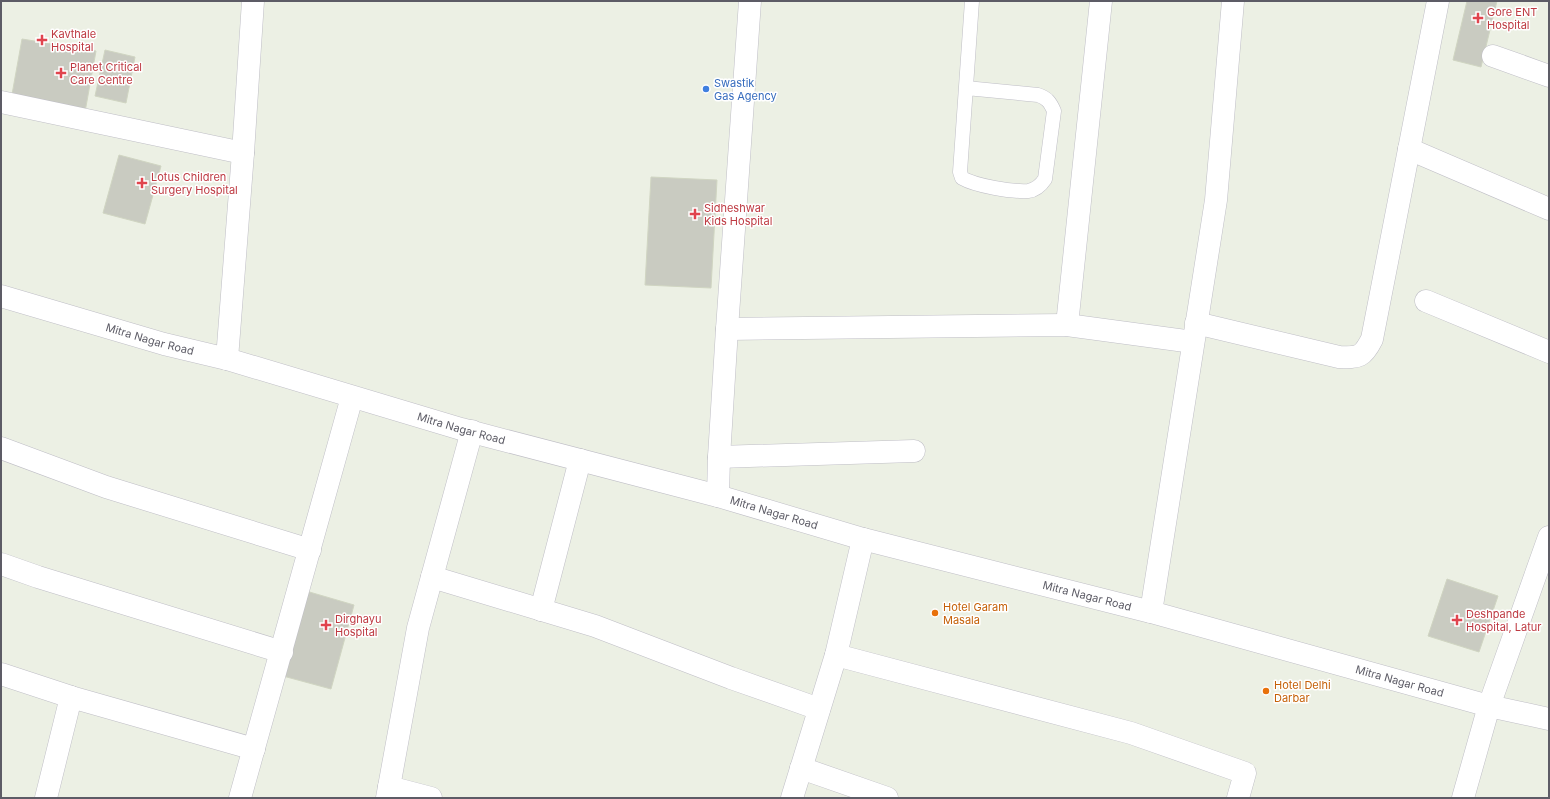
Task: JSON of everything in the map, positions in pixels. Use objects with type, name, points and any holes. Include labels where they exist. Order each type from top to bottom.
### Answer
[{"type":"street","points":[[227,359],[244,153],[253,1]]},
{"type":"street","points":[[718,496],[727,329],[750,1]]},
{"type":"street","points":[[1067,325],[1101,1]]},
{"type":"street","points":[[1150,612],[1216,200],[1233,1]]},
{"type":"street","points":[[727,329],[1067,325],[1195,333],[1339,357],[1354,358],[1362,355],[1368,348],[1372,339],[1438,1]]},
{"type":"street","points":[[1493,56],[1549,76]]},
{"type":"street","points":[[1,102],[244,153]]},
{"type":"street","points":[[1409,149],[1549,209]]},
{"type":"street","name":"Mitra Nagar Road","points":[[1,296],[164,344],[227,359],[352,397],[472,431],[718,496],[863,539],[1150,612],[1489,706],[1549,719]]},
{"type":"street","points":[[1426,301],[1549,352]]},
{"type":"street","points":[[240,798],[352,397]]},
{"type":"street","points":[[431,798],[388,792],[418,628],[472,431]]},
{"type":"street","points":[[1,448],[106,487],[310,550]]},
{"type":"street","points":[[719,456],[914,451]]},
{"type":"street","points":[[542,610],[580,460]]},
{"type":"street","points":[[1463,798],[1489,706],[1549,537]]},
{"type":"street","points":[[792,798],[836,655],[863,539]]},
{"type":"street","points":[[1,564],[282,652]]},
{"type":"street","points":[[432,577],[595,626],[731,678],[819,709]]},
{"type":"street","points":[[836,655],[1131,733],[1245,773],[1238,798]]},
{"type":"street","points":[[1,674],[71,697],[254,749]]},
{"type":"street","points":[[46,798],[71,697]]},
{"type":"street","points":[[802,768],[887,798]]},
{"type":"lane","points":[[966,88],[1038,95],[1046,98],[1050,102],[1054,111],[1045,179],[1041,186],[1029,191],[1015,190],[975,184],[962,178],[959,167],[972,1]]},
{"type":"building","points":[[1467,1],[1497,1],[1481,67],[1453,60]]},
{"type":"building","points":[[22,39],[96,51],[85,112],[11,100]]},
{"type":"building","points":[[105,50],[135,57],[126,103],[95,96]]},
{"type":"building","points":[[119,155],[161,166],[145,224],[103,213]]},
{"type":"building","points":[[651,177],[717,180],[711,288],[645,285]]},
{"type":"building","points":[[1447,579],[1498,596],[1479,652],[1428,636]]},
{"type":"building","points":[[306,591],[354,605],[331,689],[283,676]]},
{"type":"place","name":"Gore ENT Hospital","points":[[1478,18]]},
{"type":"place","name":"Kavthale Hospital","points":[[42,40]]},
{"type":"place","name":"Planet Critical Care Centre","points":[[61,73]]},
{"type":"place","name":"Swastik Gas Agency","points":[[706,89]]},
{"type":"place","name":"Lotus Children Surgery Hospital","points":[[142,183]]},
{"type":"place","name":"Sidheshwar Kids Hospital","points":[[695,214]]},
{"type":"place","name":"Hotel Garam Masala","points":[[935,613]]},
{"type":"place","name":"Deshpande Hospital, Latur","points":[[1457,620]]},
{"type":"place","name":"Dirghayu Hospital","points":[[326,625]]},
{"type":"place","name":"Hotel Delhi Darbar","points":[[1266,691]]}]
